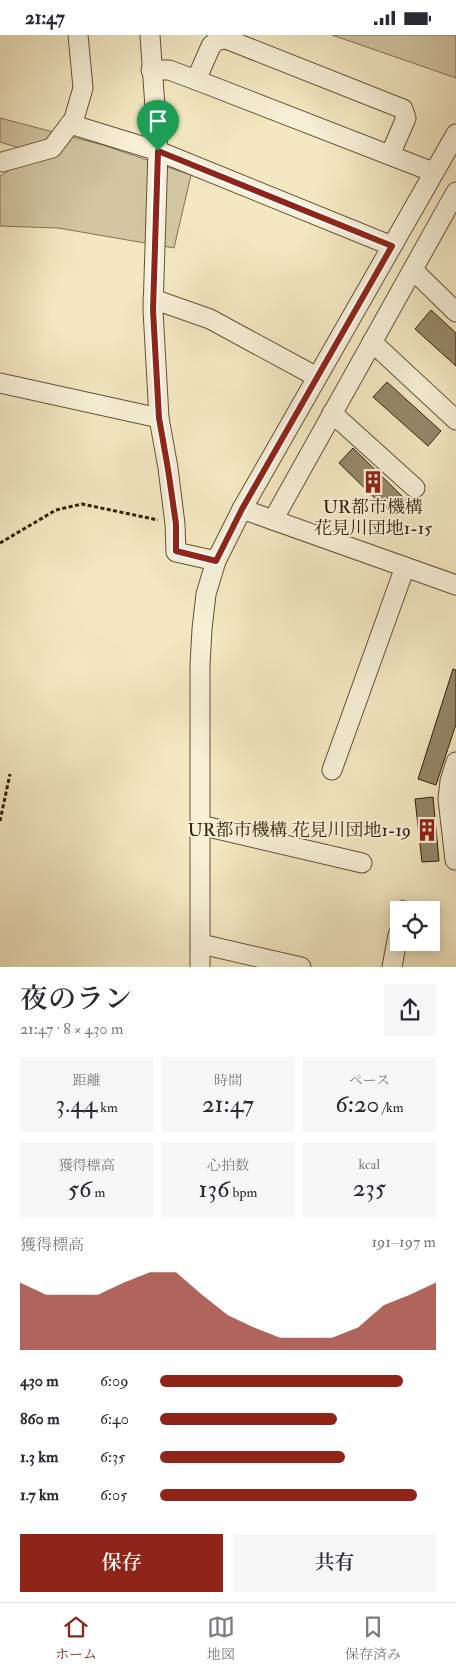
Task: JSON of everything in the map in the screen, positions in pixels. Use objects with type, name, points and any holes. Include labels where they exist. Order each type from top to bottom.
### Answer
[{"type":"street","points":[[2,162],[52,148],[74,119],[83,88],[78,35]]},
{"type":"street","points":[[150,35],[158,151],[153,299],[159,418],[176,524],[176,551],[216,561]]},
{"type":"street","points":[[196,80],[211,46],[217,40],[226,39],[403,109],[406,119],[390,155]]},
{"type":"street","points":[[151,70],[169,70],[433,172]]},
{"type":"street","points":[[70,124],[158,151],[392,246]]},
{"type":"street","points":[[200,967],[200,665],[206,594],[216,561],[242,509],[456,133]]},
{"type":"street","points":[[273,520],[413,269],[454,200]]},
{"type":"street","points":[[413,269],[456,312]]},
{"type":"street","points":[[153,299],[210,319],[317,377]]},
{"type":"street","points":[[372,342],[456,420]]},
{"type":"street","points":[[0,383],[159,418]]},
{"type":"street","points":[[332,413],[415,489]]},
{"type":"street","points":[[242,509],[456,585]]},
{"type":"street","points":[[332,770],[405,567]]},
{"type":"street","points":[[455,860],[453,817],[448,789],[456,763]]},
{"type":"street","points":[[200,825],[362,863]]},
{"type":"street","points":[[201,944],[301,967]]},
{"type":"street","points":[[392,967],[395,951]]},
{"type":"path","points":[[0,543],[56,510],[82,503],[176,524]]},
{"type":"path","points":[[0,821],[10,774]]},
{"type":"shaded area","points":[[332,35],[456,35],[456,78]]},
{"type":"shaded area","points":[[0,118],[103,145],[191,175],[174,248],[58,228],[0,226],[0,176],[36,153],[0,142]]},
{"type":"building","points":[[431,310],[456,333],[456,366],[415,329]]},
{"type":"building","points":[[387,382],[441,431],[428,446],[373,397]]},
{"type":"building","name":"UR都市機構 花見川団地1-15","points":[[353,448],[407,501],[392,515],[339,463]]},
{"type":"building","points":[[453,669],[456,670],[456,724],[436,785],[418,779]]},
{"type":"building","name":"UR都市機構 花見川団地1-19","points":[[433,797],[439,861],[422,862],[415,799]]},
{"type":"place","name":"UR都市機構 花見川団地1-15","points":[[373,482]]},
{"type":"place","name":"UR都市機構 花見川団地1-19","points":[[427,830]]},
{"type":"route","points":[[158,151],[392,246],[242,509],[216,561],[176,551],[176,524],[159,418],[153,310],[158,151]]}]
